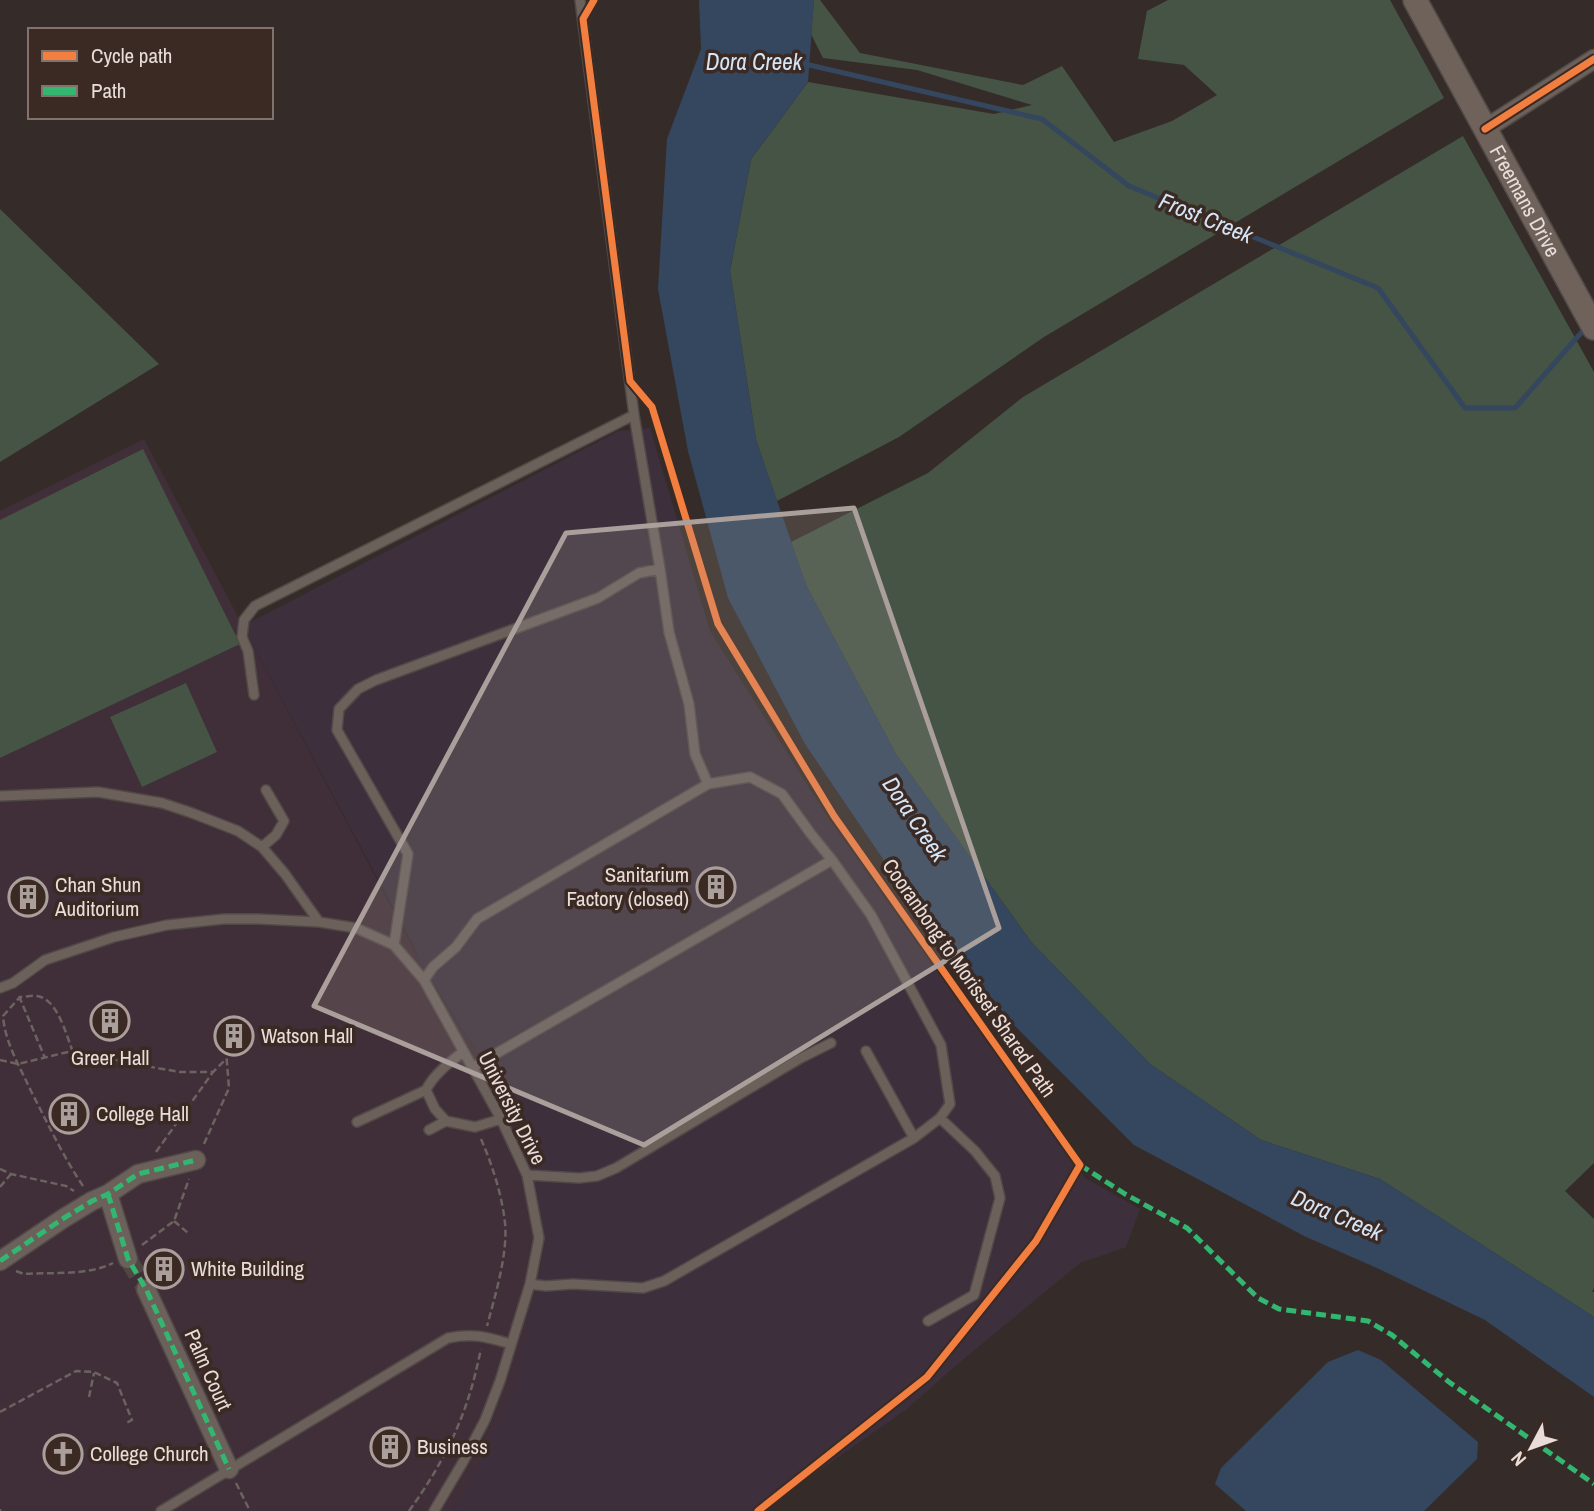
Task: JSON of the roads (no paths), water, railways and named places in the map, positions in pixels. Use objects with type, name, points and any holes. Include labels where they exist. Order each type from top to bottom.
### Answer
[{"type":"main road","name":"Freemans Drive","points":[[1415,0],[1594,328]]},
{"type":"street","points":[[1485,129],[1594,59]]},
{"type":"street","points":[[6,1265],[100,1197],[140,1174],[196,1160]]},
{"type":"street","points":[[100,1197],[128,1258]]},
{"type":"street","name":"Palm Court","points":[[146,1289],[229,1469]]},
{"type":"lane","points":[[580,0],[634,415],[669,632],[689,704],[695,754],[708,784]]},
{"type":"lane","points":[[254,695],[248,651],[242,637],[244,620],[256,606],[634,415]]},
{"type":"lane","points":[[394,945],[408,854],[337,730],[339,709],[358,689],[376,680],[598,598],[639,573],[660,569]]},
{"type":"lane","points":[[424,980],[433,967],[456,947],[477,919],[708,784],[750,778],[782,794],[832,860],[871,915],[941,1045],[950,1104],[940,1118],[914,1138],[664,1281],[643,1288],[530,1284]]},
{"type":"lane","points":[[262,847],[276,835],[284,821],[266,790]]},
{"type":"lane","points":[[0,796],[99,792],[162,803],[239,831],[262,847],[319,922]]},
{"type":"lane","points":[[473,1068],[832,860]]},
{"type":"lane","name":"University Drive","points":[[0,988],[13,983],[45,960],[114,937],[167,925],[224,919],[319,922],[356,928],[394,945],[424,980],[501,1119],[527,1175],[539,1238],[530,1284],[500,1381],[485,1420],[434,1511]]},
{"type":"lane","points":[[527,1175],[579,1178],[597,1176],[616,1168],[799,1059],[831,1043]]},
{"type":"lane","points":[[866,1051],[914,1138]]},
{"type":"lane","points":[[357,1122],[426,1090],[445,1066],[463,1052]]},
{"type":"lane","points":[[426,1090],[435,1109],[446,1121],[475,1127],[501,1119]]},
{"type":"lane","points":[[928,1321],[974,1296],[1000,1198],[995,1176],[975,1151],[940,1118]]},
{"type":"lane","points":[[429,1130],[446,1121]]},
{"type":"lane","points":[[161,1511],[448,1338],[476,1335],[511,1344]]},
{"type":"water","name":"Dora Creek","points":[[699,0],[814,0],[808,82],[751,159],[730,271],[756,440],[807,587],[896,754],[1032,943],[1150,1064],[1261,1140],[1380,1179],[1594,1317],[1594,1397],[1485,1320],[1304,1236],[1134,1145],[1011,1022],[900,884],[805,744],[728,598],[688,451],[658,289],[667,139],[701,49]]},
{"type":"water","points":[[1358,1350],[1381,1360],[1478,1442],[1477,1459],[1424,1511],[1246,1511],[1215,1484],[1221,1468],[1328,1362]]},
{"type":"waterway","name":"Frost Creek","points":[[805,64],[1042,119],[1129,186],[1378,288],[1465,408],[1515,408],[1581,333]]},
{"type":"tunnel","points":[[128,1259],[146,1289]]},
{"type":"place","name":"Sanitarium Factory (closed)","points":[[716,887]]},
{"type":"place","name":"Chan Shun Auditorium","points":[[28,897]]},
{"type":"place","name":"Greer Hall","points":[[110,1021]]},
{"type":"place","name":"Watson Hall","points":[[234,1036]]},
{"type":"place","name":"College Hall","points":[[69,1114]]},
{"type":"place","name":"White Building","points":[[164,1269]]},
{"type":"place","name":"Business","points":[[390,1447]]},
{"type":"place","name":"College Church","points":[[63,1454]]}]
